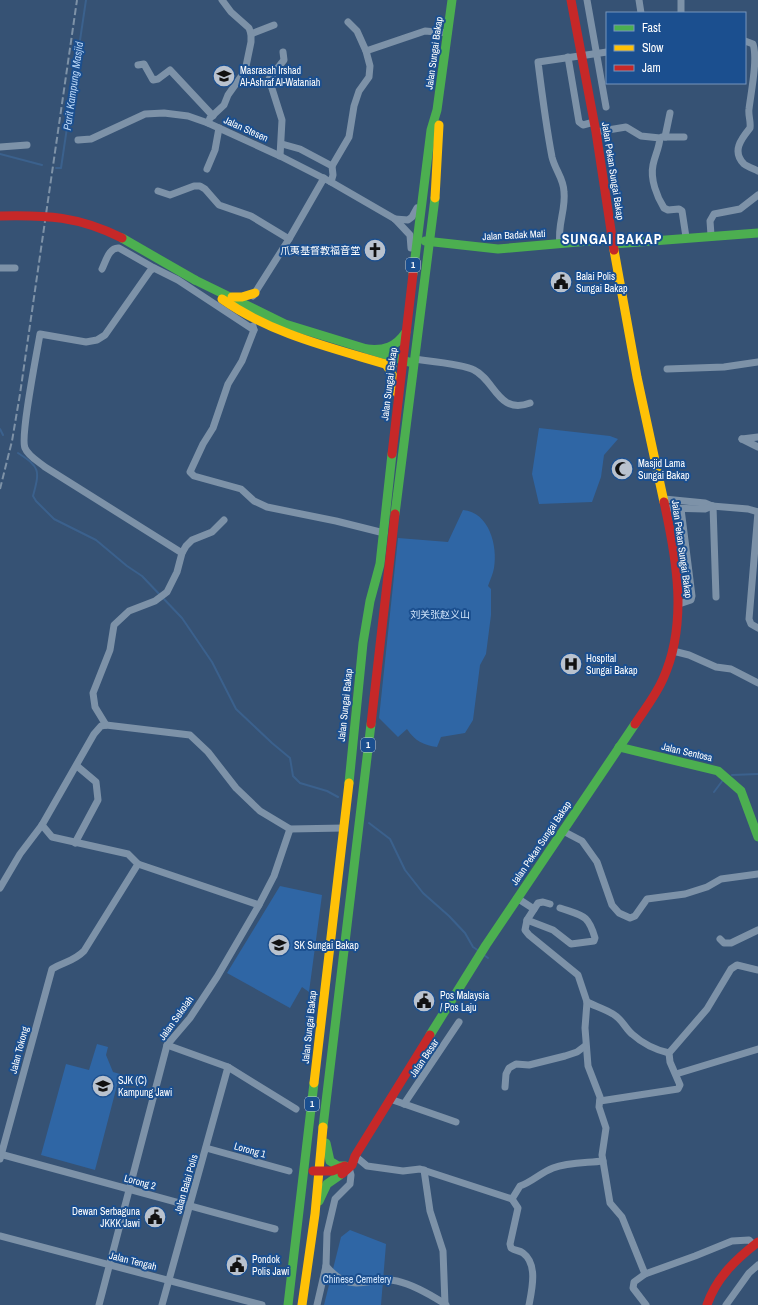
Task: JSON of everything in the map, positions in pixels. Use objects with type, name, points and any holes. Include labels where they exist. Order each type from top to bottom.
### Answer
[{"type":"main road","name":"Jalan Sungai Bakap","points":[[288,1305],[305,1176],[323,995],[344,828],[363,643],[370,601],[380,564],[421,201],[427,158],[434,138],[452,0]]},
{"type":"main road","name":"Jalan Pekan Sungai Bakap","points":[[305,1176],[340,1175],[350,1163],[486,945],[652,699],[663,679],[672,651],[678,623],[679,604],[678,585],[671,538],[637,377],[612,242],[596,132],[571,0]]},
{"type":"main road","name":"Jalan Sungai Bakap","points":[[302,1305],[315,1214],[322,1126],[413,365],[430,242],[438,161],[434,138]]},
{"type":"main road","points":[[0,216],[58,217],[92,224],[139,248],[209,288],[246,305],[253,316],[285,324],[367,349],[403,365]]},
{"type":"main road","name":"Jalan Badak Mati","points":[[417,240],[498,249],[758,233]]},
{"type":"main road","points":[[209,288],[226,302],[281,332],[386,364],[413,365]]},
{"type":"main road","points":[[230,297],[242,297],[255,292]]},
{"type":"main road","points":[[367,349],[383,350],[390,348],[397,344],[407,330]]},
{"type":"main road","points":[[386,364],[392,376],[398,403]]},
{"type":"main road","name":"Jalan Sentosa","points":[[619,747],[718,771],[741,792],[756,819],[758,837]]},
{"type":"main road","points":[[322,1126],[328,1158],[335,1165],[350,1163]]},
{"type":"main road","name":"Jalan Pekan Sungai Bakap","points":[[318,1176],[350,1163]]},
{"type":"main road","points":[[315,1214],[324,1189],[340,1175]]},
{"type":"main road","points":[[707,1305],[723,1276],[756,1243]]},
{"type":"street","points":[[208,123],[224,105],[228,95],[245,71],[251,34],[248,28],[231,12],[222,0]]},
{"type":"street","points":[[587,0],[606,107]]},
{"type":"street","points":[[639,0],[641,12]]},
{"type":"street","points":[[681,0],[681,12]]},
{"type":"street","points":[[246,305],[327,180],[333,175],[332,166],[349,137],[354,106],[359,90],[368,77],[370,66],[366,51],[357,32],[348,22]]},
{"type":"street","points":[[251,34],[274,25]]},
{"type":"street","points":[[366,51],[425,31],[448,33]]},
{"type":"street","points":[[746,41],[753,44],[756,50],[757,58],[752,83],[755,94],[749,109],[750,128],[740,140],[738,151],[743,163],[758,171]]},
{"type":"street","points":[[280,156],[282,144],[282,120],[269,79],[284,60],[283,52]]},
{"type":"street","points":[[560,244],[558,227],[565,194],[563,181],[553,160],[546,128],[538,62],[606,52]]},
{"type":"street","points":[[568,57],[579,122],[583,125],[594,122]]},
{"type":"street","points":[[138,65],[144,64],[154,80],[158,79],[170,70],[213,116]]},
{"type":"street","name":"Jalan Stesen","points":[[78,140],[91,139],[145,114],[164,113],[188,116],[208,123],[280,156],[395,218],[410,235],[411,281]]},
{"type":"street","points":[[670,113],[652,169],[654,184],[664,208],[668,210],[679,209],[682,211],[686,237]]},
{"type":"street","points":[[207,169],[215,150],[219,128]]},
{"type":"street","points":[[596,132],[626,128],[641,136],[684,137]]},
{"type":"street","points":[[282,144],[300,149],[332,166]]},
{"type":"street","points":[[0,147],[27,145]]},
{"type":"street","points":[[158,191],[170,195],[194,186],[200,186],[205,189],[219,205],[251,216],[289,239]]},
{"type":"street","points":[[711,235],[710,221],[714,214],[740,209],[758,195]]},
{"type":"street","points":[[395,218],[408,220],[412,217],[421,201]]},
{"type":"street","points":[[102,269],[112,249],[119,248],[178,280],[254,330]]},
{"type":"street","points":[[0,268],[15,268]]},
{"type":"street","points":[[154,268],[130,297],[105,335],[97,340],[86,342],[40,334],[24,446],[27,452],[45,467],[182,553]]},
{"type":"street","points":[[255,292],[253,316],[254,330],[242,361],[228,384],[213,428],[203,444],[190,472],[194,476],[241,489],[254,501],[267,508],[336,520],[384,533]]},
{"type":"street","points":[[254,330],[263,323]]},
{"type":"street","points":[[667,369],[724,366],[758,362]]},
{"type":"street","points":[[413,365],[475,370],[503,401],[523,405],[530,403]]},
{"type":"street","points":[[758,437],[742,439],[758,447]]},
{"type":"street","points":[[665,504],[705,503],[712,506],[748,509],[758,512],[756,571],[749,619],[751,624],[758,628]]},
{"type":"street","points":[[665,504],[681,509],[705,509],[712,506]]},
{"type":"street","points":[[712,506],[716,597]]},
{"type":"street","points":[[679,604],[691,600],[692,596],[683,537],[681,509]]},
{"type":"street","points":[[106,725],[95,707],[93,692],[110,650],[112,630],[116,621],[129,611],[155,601],[167,592],[177,572],[182,553],[186,546],[192,540],[212,532],[224,520]]},
{"type":"street","points":[[671,538],[683,537]]},
{"type":"street","points":[[672,651],[689,654],[716,667],[731,669],[758,683]]},
{"type":"street","points":[[0,888],[20,854],[42,825],[94,734],[101,726],[106,725],[190,735],[208,752],[236,788],[255,806],[290,829],[344,828]]},
{"type":"street","points":[[75,843],[98,800],[96,782],[77,766]]},
{"type":"street","points":[[42,825],[52,837],[128,854],[138,864],[259,905]]},
{"type":"street","name":"Jalan Sekolah","points":[[99,1305],[167,1045],[190,1018],[217,977],[259,905],[274,876],[290,829]]},
{"type":"street","points":[[563,831],[582,841],[599,867],[612,905],[619,913],[630,918],[635,916],[647,899],[685,894],[708,887],[721,880],[758,874]]},
{"type":"street","name":"Jalan Tokong","points":[[0,1155],[52,969],[61,963],[75,960],[84,952],[138,864]]},
{"type":"street","points":[[517,898],[534,909]]},
{"type":"street","points":[[550,904],[543,902],[538,903],[527,920],[525,930],[529,935],[578,975],[587,1002],[585,1046],[588,1066],[600,1101],[601,1115],[606,1128],[602,1155],[610,1203],[622,1217],[645,1274]]},
{"type":"street","points":[[527,920],[553,930],[571,944],[594,941],[596,938],[590,922],[583,916],[560,908]]},
{"type":"street","points":[[720,939],[724,942],[731,943],[758,930]]},
{"type":"street","points":[[600,1101],[674,1090],[680,1086],[670,1062],[669,1053],[707,1009],[731,969],[737,965],[758,970]]},
{"type":"street","points":[[587,1002],[612,1013],[624,1023],[632,1034],[645,1043],[658,1050],[669,1053]]},
{"type":"street","name":"Jalan Besar","points":[[404,1104],[459,1022]]},
{"type":"street","points":[[167,1045],[228,1068],[296,1109]]},
{"type":"street","points":[[505,1087],[506,1074],[509,1068],[516,1064],[529,1065],[565,1056],[578,1052],[585,1046]]},
{"type":"street","points":[[676,1074],[758,1049]]},
{"type":"street","name":"Jalan Balai Polis","points":[[162,1305],[228,1068]]},
{"type":"street","points":[[390,1100],[456,1122]]},
{"type":"street","name":"Lorong 1","points":[[206,1148],[289,1171]]},
{"type":"street","name":"Lorong 2","points":[[0,1155],[275,1229]]},
{"type":"street","points":[[512,1199],[520,1186],[529,1183],[542,1172],[555,1167],[603,1161]]},
{"type":"street","points":[[317,1305],[326,1266],[327,1233],[335,1199],[350,1184],[350,1163],[402,1171],[424,1170],[512,1199],[518,1208],[510,1244],[511,1248],[521,1252],[530,1261],[533,1280],[529,1305]]},
{"type":"street","points":[[424,1170],[430,1211],[445,1260],[445,1304]]},
{"type":"street","name":"Jalan Tengah","points":[[0,1236],[262,1305]]},
{"type":"street","points":[[646,1305],[633,1288],[634,1282],[645,1274],[732,1241],[749,1240],[756,1243]]},
{"type":"street","points":[[726,1305],[749,1273],[758,1265]]},
{"type":"street","points":[[326,1266],[340,1279],[356,1284],[397,1281],[435,1297],[445,1304]]},
{"type":"green space","points":[[539,428],[610,436],[618,439],[604,455],[601,477],[592,502],[539,504],[532,474]]},
{"type":"green space","name":"刘关张赵义山","points":[[463,510],[472,512],[485,523],[493,541],[495,559],[494,568],[488,586],[491,589],[491,615],[486,654],[480,665],[473,720],[465,733],[441,737],[437,747],[420,742],[413,737],[407,729],[398,737],[379,718],[398,538],[448,542]]},
{"type":"green space","points":[[280,886],[322,895],[309,992],[302,987],[290,1008],[227,973]]},
{"type":"green space","points":[[97,1044],[108,1047],[106,1055],[113,1072],[120,1074],[95,1170],[41,1155],[66,1064],[89,1070]]},
{"type":"green space","name":"Chinese Cemetery","points":[[350,1230],[386,1244],[381,1305],[324,1305],[341,1237]]},
{"type":"waterway","name":"Parit Kampung Masjid","points":[[56,168],[61,168],[86,0]]},
{"type":"waterway","name":"Parit Kampung Masjid","points":[[0,154],[42,165]]},
{"type":"waterway","points":[[0,429],[3,435]]},
{"type":"waterway","points":[[18,453],[31,462],[36,470],[37,480],[33,496],[36,501],[54,519],[96,540],[127,566],[142,576],[182,618],[212,662],[236,709],[290,758],[293,776],[300,783],[327,791],[338,797]]},
{"type":"waterway","name":"SUNGAI BAKAP","points":[[732,775],[758,774]]},
{"type":"waterway","name":"SUNGAI BAKAP","points":[[714,792],[723,780]]},
{"type":"waterway","points":[[369,823],[390,839],[405,870],[423,893],[449,916],[465,933],[473,947],[479,951]]},
{"type":"waterway","points":[[484,955],[488,958]]},
{"type":"railway","points":[[0,489],[12,441],[20,394],[77,0]]},
{"type":"traffic: fast","points":[[413,274],[431,130],[437,110],[452,0]]},
{"type":"traffic: fast","points":[[395,514],[435,198]]},
{"type":"traffic: fast","points":[[613,244],[758,233]]},
{"type":"traffic: fast","points":[[122,238],[195,280]]},
{"type":"traffic: fast","points":[[425,241],[498,249],[612,239]]},
{"type":"traffic: fast","points":[[195,280],[285,324],[409,362]]},
{"type":"traffic: fast","points":[[367,349],[389,347],[398,341],[406,332]]},
{"type":"traffic: fast","points":[[349,783],[363,643],[370,601],[380,564],[392,454]]},
{"type":"traffic: fast","points":[[323,1127],[371,724]]},
{"type":"traffic: fast","points":[[430,1035],[486,945],[635,724]]},
{"type":"traffic: fast","points":[[619,747],[718,771],[741,791],[758,837]]},
{"type":"traffic: fast","points":[[288,1305],[314,1083]]},
{"type":"traffic: fast","points":[[326,1143],[330,1161],[338,1166],[345,1166]]},
{"type":"traffic: fast","points":[[319,1201],[327,1184],[340,1175]]},
{"type":"traffic: slow","points":[[435,198],[439,125]]},
{"type":"traffic: slow","points":[[614,250],[637,377],[664,502]]},
{"type":"traffic: slow","points":[[232,297],[242,297],[255,293]]},
{"type":"traffic: slow","points":[[222,299],[262,322],[283,331],[392,366]]},
{"type":"traffic: slow","points":[[386,364],[393,376],[397,393]]},
{"type":"traffic: slow","points":[[314,1083],[349,783]]},
{"type":"traffic: slow","points":[[302,1305],[315,1214],[323,1127]]},
{"type":"traffic: jam","points":[[571,0],[596,132],[614,250]]},
{"type":"traffic: jam","points":[[0,216],[62,218],[91,225],[122,238]]},
{"type":"traffic: jam","points":[[392,454],[413,274]]},
{"type":"traffic: jam","points":[[635,724],[654,696],[663,679],[671,658],[676,636],[678,614],[676,569],[664,502]]},
{"type":"traffic: jam","points":[[371,724],[395,514]]},
{"type":"traffic: jam","points":[[342,1174],[352,1165],[355,1156],[430,1035]]},
{"type":"traffic: jam","points":[[313,1171],[332,1171],[345,1166]]},
{"type":"traffic: jam","points":[[707,1305],[721,1278],[742,1255],[758,1242]]},
{"type":"place","name":"Masrasah Irshad Al-Ashraf Al-Wataniah","points":[[224,76]]},
{"type":"place","name":"爪夷基督教福音堂","points":[[375,250]]},
{"type":"place","name":"Balai Polis Sungai Bakap","points":[[561,282]]},
{"type":"place","name":"Masjid Lama Sungai Bakap","points":[[622,469]]},
{"type":"place","name":"Hospital Sungai Bakap","points":[[571,664]]},
{"type":"place","name":"SK Sungai Bakap","points":[[279,945]]},
{"type":"place","name":"Pos Malaysia / Pos Laju","points":[[424,1001]]},
{"type":"place","name":"SJK (C) Kampung Jawi","points":[[103,1086]]},
{"type":"place","name":"Dewan Serbaguna JKKK Jawi","points":[[155,1217]]},
{"type":"place","name":"Pondok Polis Jawi","points":[[237,1265]]},
{"type":"district","name":"SUNGAI BAKAP","points":[[612,239]]}]
